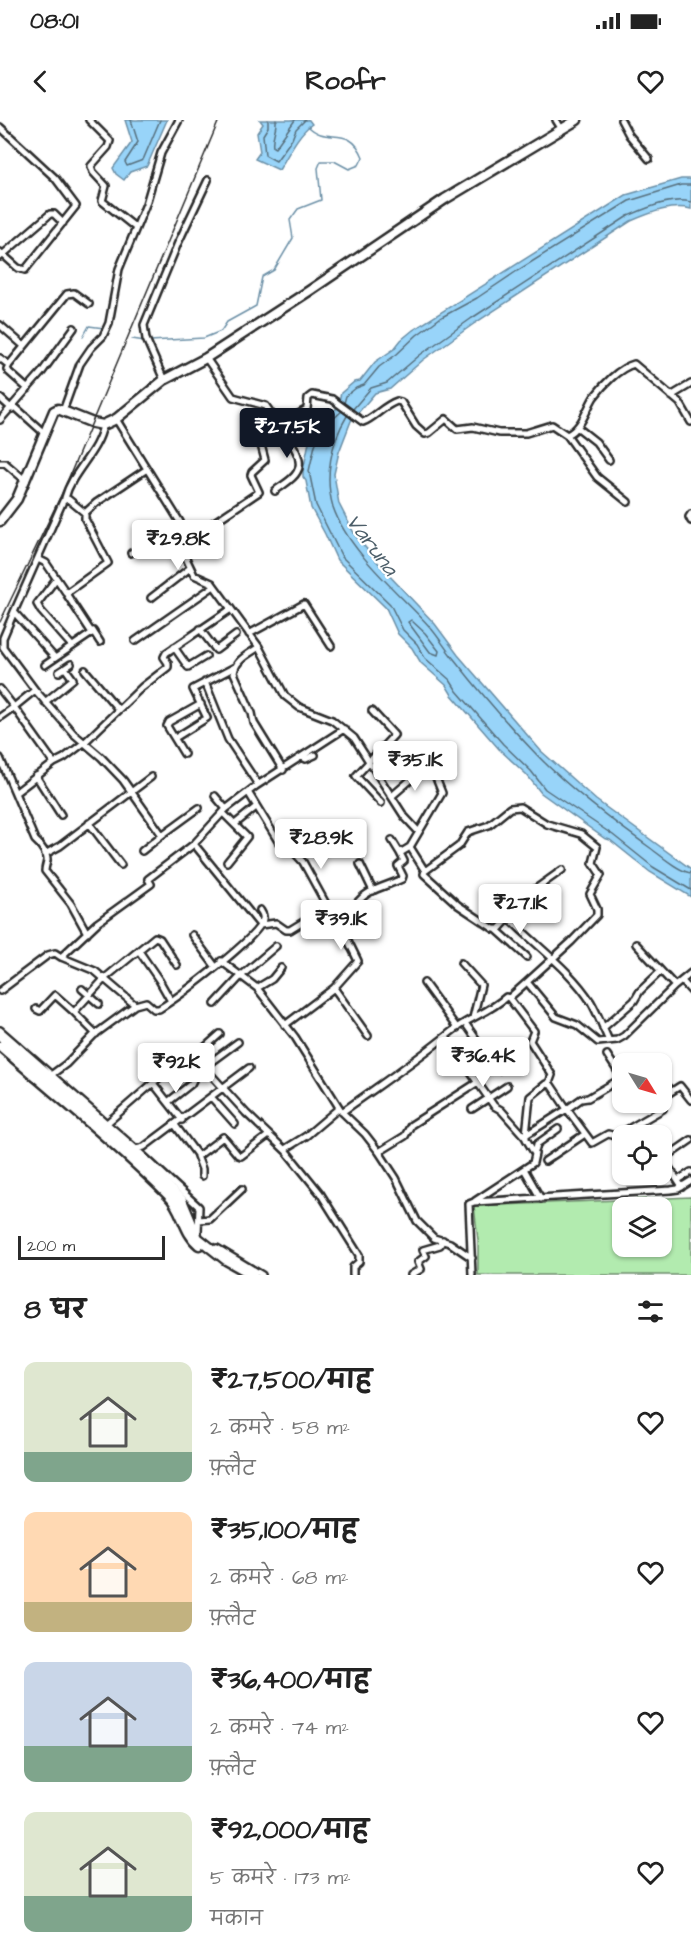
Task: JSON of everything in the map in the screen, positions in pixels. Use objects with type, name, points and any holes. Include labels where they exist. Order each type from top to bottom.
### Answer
[{"type":"street","points":[[89,120],[110,141],[108,147],[91,166],[93,172],[106,186],[102,201],[136,228]]},
{"type":"street","points":[[63,411],[81,364],[91,348],[103,336],[109,323],[119,268],[146,204],[161,153],[179,120]]},
{"type":"street","points":[[0,521],[11,508],[26,481],[54,411],[58,409],[93,423],[104,424],[116,419],[164,380],[206,358],[559,124],[577,120]]},
{"type":"street","points":[[621,120],[629,135],[649,159]]},
{"type":"street","points":[[0,126],[55,178],[75,203],[75,209],[25,270],[18,268],[1,255],[50,214],[54,214],[63,223]]},
{"type":"street","points":[[164,380],[147,341],[144,326],[192,211],[208,180]]},
{"type":"street","points":[[28,389],[9,372],[9,365],[67,294],[74,293],[89,304]]},
{"type":"street","points":[[0,325],[24,346]]},
{"type":"street","points":[[0,420],[13,408],[74,328]]},
{"type":"street","points":[[0,358],[9,365]]},
{"type":"street","points":[[206,358],[228,393],[236,398],[266,406],[299,458],[298,472],[275,491]]},
{"type":"street","points":[[567,435],[578,427],[603,386],[630,364],[637,366],[671,396],[684,409],[691,422]]},
{"type":"street","points":[[671,396],[691,384]]},
{"type":"street","points":[[279,425],[307,409],[310,396],[329,398],[363,422],[380,409],[397,401],[401,402],[416,426],[425,434],[446,419],[457,429],[473,427],[499,433],[526,433],[552,425],[567,435],[597,477],[628,502]]},
{"type":"street","points":[[0,398],[44,434]]},
{"type":"street","points":[[116,419],[180,526],[191,535],[195,535],[259,492],[251,475],[265,460],[261,445]]},
{"type":"street","points":[[104,424],[101,436],[70,483],[1,644],[45,702],[74,734],[106,762],[162,835]]},
{"type":"street","points":[[578,427],[596,442],[609,460]]},
{"type":"street","points":[[0,463],[5,463],[26,481]]},
{"type":"street","points":[[67,594],[108,563],[85,519],[85,513],[147,469]]},
{"type":"street","points":[[65,498],[85,513]]},
{"type":"street","points":[[691,514],[689,517],[691,521]]},
{"type":"street","points":[[175,532],[180,526]]},
{"type":"street","points":[[131,553],[168,532],[175,532]]},
{"type":"street","points":[[175,532],[190,568],[197,578],[209,580],[214,586],[259,648],[285,696],[299,707],[332,720],[357,742],[404,816],[418,831]]},
{"type":"street","points":[[38,559],[45,563],[100,642]]},
{"type":"street","points":[[151,598],[190,568]]},
{"type":"street","points":[[56,579],[37,604],[72,646]]},
{"type":"street","points":[[135,641],[214,586]]},
{"type":"street","points":[[249,634],[304,604],[331,646]]},
{"type":"street","points":[[15,793],[85,742],[146,683],[168,667],[164,655],[231,609]]},
{"type":"street","points":[[14,612],[55,658]]},
{"type":"street","points":[[200,629],[216,650],[236,635]]},
{"type":"street","points":[[45,665],[91,635],[92,631]]},
{"type":"street","points":[[174,647],[188,667],[206,656]]},
{"type":"street","points":[[259,648],[239,661],[234,673],[252,713],[254,723],[283,770]]},
{"type":"street","points":[[45,702],[73,679],[68,666],[59,672]]},
{"type":"street","points":[[175,738],[207,718],[193,689],[235,667]]},
{"type":"street","points":[[85,670],[118,709]]},
{"type":"street","points":[[205,682],[228,739],[257,783],[256,786]]},
{"type":"street","points":[[0,688],[54,763]]},
{"type":"street","points":[[0,717],[35,690]]},
{"type":"street","points":[[184,754],[168,724],[201,704]]},
{"type":"street","points":[[372,711],[394,735],[357,773],[356,777],[381,803]]},
{"type":"street","points":[[61,957],[97,923],[152,884],[148,879],[194,844],[224,811],[256,786],[344,729]]},
{"type":"street","points":[[302,757],[306,759],[315,755]]},
{"type":"street","points":[[0,758],[35,840],[39,842],[45,854],[47,861],[45,871],[71,904],[87,933]]},
{"type":"street","points":[[392,796],[422,770]]},
{"type":"street","points":[[400,853],[410,847],[442,793],[434,773]]},
{"type":"street","points":[[36,776],[61,815]]},
{"type":"street","points":[[45,854],[151,777]]},
{"type":"street","points":[[248,792],[281,846],[292,851],[303,862],[328,907],[334,912],[358,961],[334,988],[285,1025]]},
{"type":"street","points":[[215,796],[224,811],[247,837],[226,862]]},
{"type":"street","points":[[235,824],[256,807]]},
{"type":"street","points":[[285,1149],[457,1028],[496,1006],[506,997],[509,998],[553,959],[597,912],[590,894],[601,875],[593,863],[597,847],[581,834],[549,825],[523,808],[513,807],[489,825],[468,832],[459,846],[425,871]]},
{"type":"street","points":[[142,851],[199,808]]},
{"type":"street","points":[[89,823],[121,865]]},
{"type":"street","points":[[260,925],[276,923],[288,930],[313,916],[349,909],[358,904],[366,894],[402,878],[398,867],[404,861],[392,840]]},
{"type":"street","points":[[194,844],[260,925]]},
{"type":"street","points":[[410,847],[425,871],[425,876],[458,905],[497,930],[527,957]]},
{"type":"street","points":[[360,864],[373,891]]},
{"type":"street","points":[[497,930],[536,888],[562,870]]},
{"type":"street","points":[[51,1075],[66,1064],[96,1034],[135,1005],[146,1002],[159,1009],[171,1001],[244,943],[260,925],[263,918],[260,910]]},
{"type":"street","points":[[509,918],[553,959],[590,1001],[609,1041]]},
{"type":"street","points":[[192,935],[215,966]]},
{"type":"street","points":[[74,1012],[105,978],[158,938],[177,965]]},
{"type":"street","points":[[636,944],[675,986]]},
{"type":"street","points":[[215,1004],[241,976],[276,946]]},
{"type":"street","points":[[139,951],[171,1001]]},
{"type":"street","points":[[1,988],[48,955],[55,953],[80,963],[105,978],[135,1005]]},
{"type":"street","points":[[221,961],[257,988],[285,1025],[340,1110],[365,1134],[379,1152],[396,1178],[417,1221],[434,1238],[443,1240],[472,1258]]},
{"type":"street","points":[[461,963],[481,985],[473,1018]]},
{"type":"street","points":[[257,988],[272,979],[281,968]]},
{"type":"street","points":[[603,1028],[634,1001],[640,991],[661,971]]},
{"type":"street","points":[[527,982],[556,1017],[577,1024],[598,1042],[624,1036],[691,973]]},
{"type":"street","points":[[682,981],[691,991]]},
{"type":"street","points":[[424,983],[457,1028]]},
{"type":"street","points":[[82,988],[99,1004]]},
{"type":"street","points":[[334,988],[368,1036]]},
{"type":"street","points":[[36,1009],[40,1011],[56,995],[96,1034]]},
{"type":"street","points":[[509,998],[534,1031],[530,1041],[552,1075],[549,1083],[531,1095],[526,1136]]},
{"type":"street","points":[[465,1023],[498,1070]]},
{"type":"street","points":[[0,1030],[198,1205],[200,1210],[198,1232],[203,1240],[261,1275]]},
{"type":"street","points":[[194,1057],[220,1034]]},
{"type":"street","points":[[0,1036],[129,1149],[182,1200],[193,1236],[241,1275]]},
{"type":"street","points":[[446,1037],[494,1106],[501,1110],[526,1136],[535,1154]]},
{"type":"street","points":[[168,1102],[191,1084],[196,1074],[204,1067],[238,1042]]},
{"type":"street","points":[[0,1046],[130,1159],[185,1214]]},
{"type":"street","points":[[107,1123],[185,1052],[188,1052],[285,1149],[320,1194],[359,1255],[359,1262],[353,1267],[353,1275]]},
{"type":"street","points":[[526,1136],[567,1108],[622,1078],[607,1055]]},
{"type":"street","points":[[136,1149],[144,1147],[182,1120],[249,1068]]},
{"type":"street","points":[[379,1152],[405,1136],[411,1125],[478,1082]]},
{"type":"street","points":[[153,1083],[182,1120]]},
{"type":"street","points":[[549,1083],[592,1143],[608,1134],[616,1136],[655,1113]]},
{"type":"street","points":[[684,1088],[691,1083]]},
{"type":"street","points":[[472,1109],[507,1086]]},
{"type":"street","points":[[672,1091],[680,1086],[684,1088],[691,1100]]},
{"type":"street","points":[[212,1098],[235,1124]]},
{"type":"street","points":[[175,1125],[197,1156],[202,1168],[202,1176]]},
{"type":"street","points":[[472,1275],[469,1204],[533,1163],[537,1144],[558,1129]]},
{"type":"street","points":[[197,1156],[223,1137],[241,1156],[269,1134]]},
{"type":"street","points":[[545,1161],[585,1134]]},
{"type":"street","points":[[672,1152],[691,1140]]},
{"type":"street","points":[[524,1169],[541,1199]]},
{"type":"street","points":[[672,1172],[682,1187]]},
{"type":"street","points":[[678,1180],[691,1172]]},
{"type":"street","points":[[474,1202],[671,1190],[691,1181]]},
{"type":"street","points":[[200,1220],[210,1219],[242,1189]]},
{"type":"street","points":[[193,1236],[226,1260],[253,1275]]},
{"type":"street","points":[[411,1275],[421,1269],[418,1262],[426,1256],[423,1250],[440,1245],[443,1240]]},
{"type":"green space","points":[[691,1197],[691,1275],[478,1275],[478,1240],[474,1206],[612,1200],[612,1257],[672,1257],[672,1198]]},
{"type":"water","points":[[125,120],[167,120],[147,166],[130,172],[124,180],[116,174],[113,168],[132,142]]},
{"type":"water","points":[[260,120],[309,120],[312,124],[298,139],[279,170],[255,159],[260,152],[257,133],[263,124]]},
{"type":"water","points":[[681,179],[691,179],[691,209],[668,208],[631,221],[475,323],[423,360],[390,389],[375,393],[351,421],[339,452],[334,474],[339,504],[355,535],[385,571],[435,624],[458,655],[541,751],[596,800],[691,869],[691,897],[650,872],[610,840],[541,793],[527,775],[499,749],[446,685],[421,663],[412,648],[398,634],[386,608],[337,560],[311,508],[306,481],[303,477],[309,442],[320,422],[337,408],[341,393],[354,382],[360,381],[375,362],[394,349],[413,330],[626,195]]},
{"type":"waterway","points":[[150,341],[204,338],[221,331],[227,322],[256,306],[262,277],[274,270],[293,238],[290,220],[298,209],[321,200],[318,168],[321,161],[334,161],[349,169],[359,165],[363,157],[351,141],[315,132],[308,126]]},
{"type":"waterway","points":[[83,337],[89,326],[104,328]]},
{"type":"waterway","points":[[132,339],[145,341]]},
{"type":"railway","points":[[0,622],[64,489],[219,120]]},
{"type":"water label","name":"Varuna","points":[[373,544]]}]
